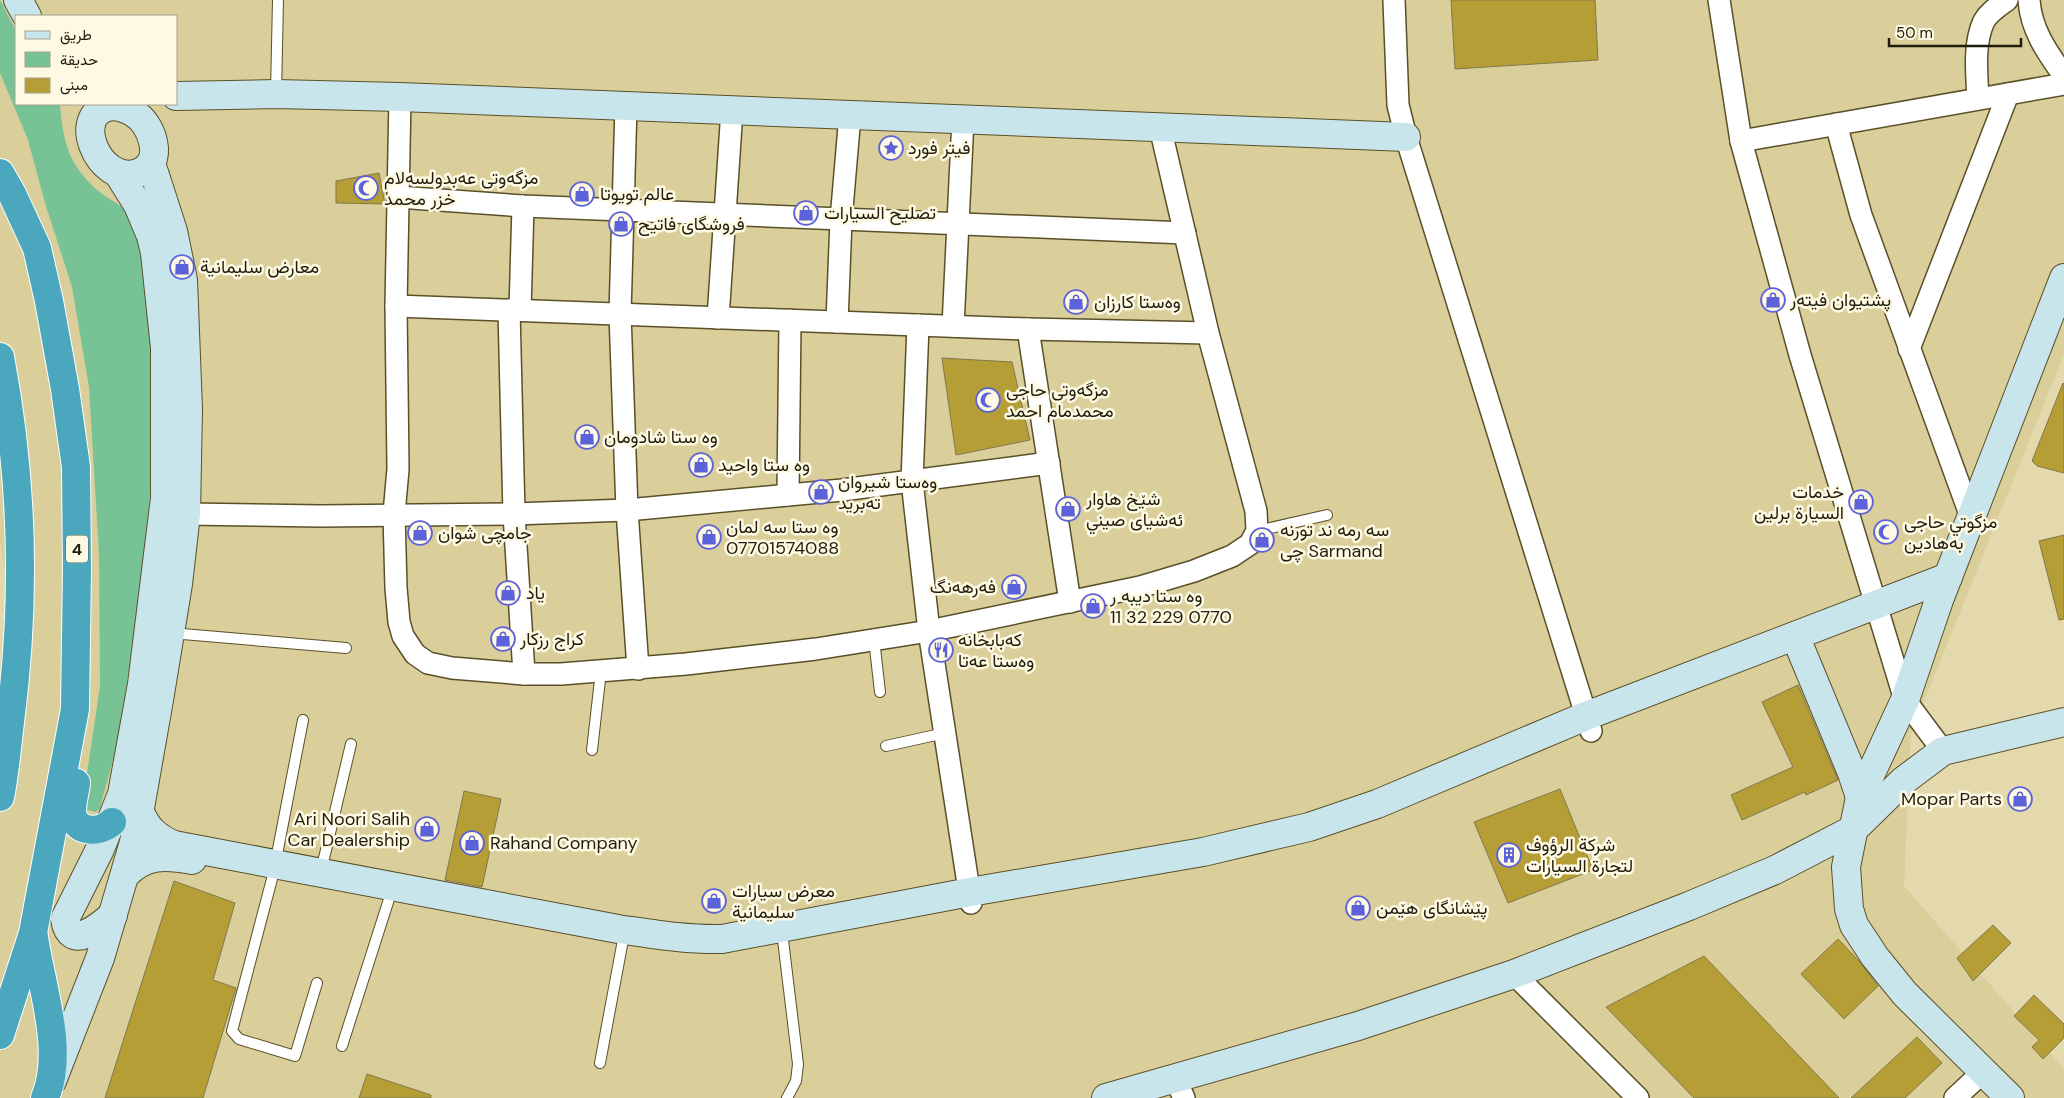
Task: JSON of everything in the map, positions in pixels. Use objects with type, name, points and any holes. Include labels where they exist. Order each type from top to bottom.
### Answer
[{"type":"highway","name":"4","points":[[6,183],[37,248],[65,389],[76,468],[75,709],[33,932]]},
{"type":"highway","points":[[0,357],[11,421],[17,473],[20,561],[17,664],[0,797]]},
{"type":"highway","points":[[75,709],[82,744],[72,813],[78,824],[90,830],[102,829],[112,822]]},
{"type":"highway","points":[[0,1035],[33,932]]},
{"type":"highway","points":[[33,932],[51,1032],[48,1092]]},
{"type":"street","points":[[18,0],[27,15]]},
{"type":"street","points":[[32,0],[40,15]]},
{"type":"street","points":[[1394,0],[1398,105],[1406,137],[1588,723]]},
{"type":"street","points":[[1719,0],[1741,141],[1800,355],[1905,700],[1943,751]]},
{"type":"street","points":[[1978,99],[1976,72],[1981,31],[1984,21],[2007,0]]},
{"type":"street","points":[[2029,0],[2030,12],[2042,46],[2064,76]]},
{"type":"street","points":[[1741,141],[2064,84]]},
{"type":"street","points":[[180,100],[276,94],[400,97],[1406,137]]},
{"type":"street","points":[[1909,349],[2008,94]]},
{"type":"street","points":[[400,97],[396,306],[398,470],[394,514],[399,622],[403,636],[410,648],[428,663],[444,667],[524,674],[638,669],[816,648],[929,631],[1140,587],[1213,564],[1240,552],[1250,544],[1257,531],[1256,511],[1208,333],[1160,127]]},
{"type":"street","points":[[48,1092],[85,1001],[125,875],[140,812],[170,633],[186,514],[188,409],[183,280],[174,231],[151,150],[146,125],[134,112],[116,105],[104,108],[98,112],[84,114],[96,153],[112,170],[126,175],[141,172],[151,150],[159,120],[175,105]]},
{"type":"street","points":[[626,106],[620,314],[627,510],[638,669]]},
{"type":"street","points":[[718,318],[732,110]]},
{"type":"street","points":[[837,322],[841,220],[850,115]]},
{"type":"street","points":[[953,326],[963,119]]},
{"type":"street","points":[[1836,124],[1861,215],[1971,517]]},
{"type":"street","points":[[0,162],[6,183]]},
{"type":"street","points":[[113,915],[90,933],[84,935],[72,933],[65,919],[91,870],[112,822],[126,773],[142,684],[165,488],[165,348],[155,253],[138,205],[118,173]]},
{"type":"street","points":[[398,197],[622,211],[1185,234]]},
{"type":"street","points":[[523,206],[514,310],[514,514],[524,674]]},
{"type":"street","points":[[2010,1098],[1905,994],[1875,957],[1854,925],[1848,909],[1846,867],[1860,797],[1905,700],[1971,517],[2064,278]]},
{"type":"street","points":[[396,306],[1028,329],[1208,333]]},
{"type":"street","points":[[788,495],[790,320]]},
{"type":"street","points":[[918,325],[912,481],[929,631],[970,898]]},
{"type":"street","points":[[1028,329],[1070,602]]},
{"type":"street","points":[[186,514],[321,516],[514,514],[627,510],[788,495],[1049,463]]},
{"type":"street","points":[[140,812],[144,821],[157,836],[174,845],[390,896],[619,936],[698,940],[790,934],[1203,852],[1277,843],[1343,816],[1944,589]]},
{"type":"street","points":[[1588,723],[1802,650],[1878,613]]},
{"type":"street","points":[[1802,650],[1852,772],[1860,797]]},
{"type":"street","points":[[1106,1098],[1180,1088],[1514,974],[1742,885],[1854,829],[1904,781],[1943,751],[2064,722]]},
{"type":"street","points":[[125,875],[139,863],[164,856],[274,869],[321,872],[619,936]]},
{"type":"street","points":[[1514,974],[1638,1098]]},
{"type":"street","points":[[1955,1098],[1983,1072]]},
{"type":"lane","points":[[276,94],[278,0]]},
{"type":"lane","points":[[1257,531],[1327,515]]},
{"type":"lane","points":[[170,633],[346,648]]},
{"type":"lane","points":[[874,639],[880,692]]},
{"type":"lane","points":[[592,750],[600,672]]},
{"type":"lane","points":[[303,720],[274,869],[232,1030],[239,1039],[295,1056],[317,983]]},
{"type":"lane","points":[[886,746],[945,733]]},
{"type":"lane","points":[[321,872],[351,744]]},
{"type":"lane","points":[[342,1046],[390,896]]},
{"type":"lane","points":[[787,1098],[796,1081],[798,1064],[790,934]]},
{"type":"lane","points":[[600,1063],[619,936]]},
{"type":"shaded area","points":[[0,0],[2064,0],[2064,354],[1911,734],[1904,886],[2064,1069],[2064,1098],[0,1098],[0,723],[12,610],[0,542]]},
{"type":"green space","points":[[0,0],[15,29],[15,105],[60,105],[63,131],[75,164],[90,183],[123,208],[132,221],[146,274],[149,297],[154,396],[151,481],[146,536],[121,717],[110,772],[100,808],[96,812],[86,810],[83,800],[100,686],[99,555],[89,387],[72,287],[45,203],[28,140],[0,73]]},
{"type":"building","points":[[1451,0],[1595,0],[1598,60],[1455,69]]},
{"type":"building","points":[[379,173],[385,204],[336,203],[336,181]]},
{"type":"building","points":[[942,358],[1012,362],[1030,440],[956,455]]},
{"type":"building","points":[[2063,383],[2064,473],[2037,466],[2032,461]]},
{"type":"building","points":[[2064,535],[2064,619],[2059,620],[2039,541]]},
{"type":"building","points":[[1798,685],[1838,780],[1806,795],[1805,792],[1742,820],[1731,795],[1793,767],[1762,702]]},
{"type":"building","points":[[1560,789],[1593,870],[1508,903],[1474,822]]},
{"type":"building","name":"Rahand Company","points":[[464,791],[501,799],[482,887],[445,880]]},
{"type":"building","points":[[174,881],[235,903],[213,980],[236,988],[203,1098],[105,1098]]},
{"type":"building","points":[[1993,925],[2011,943],[1973,981],[1957,958]]},
{"type":"building","points":[[1838,939],[1859,961],[1878,986],[1844,1019],[1801,974]]},
{"type":"building","points":[[1704,956],[1839,1098],[1694,1098],[1606,1007]]},
{"type":"building","points":[[2034,995],[2064,1024],[2064,1038],[2043,1059],[2032,1047],[2039,1040],[2014,1016]]},
{"type":"building","points":[[1917,1037],[1942,1063],[1905,1098],[1851,1098]]},
{"type":"building","points":[[367,1074],[431,1095],[431,1098],[359,1098]]},
{"type":"place","name":"فيتر فورد","points":[[891,148]]},
{"type":"place","name":"مزگەوتی عەبدولسەلام خزر محمد","points":[[366,188]]},
{"type":"place","name":"عالم تويوتا","points":[[582,194]]},
{"type":"place","name":"تصليح السيارات","points":[[806,213]]},
{"type":"place","name":"فروشگاى فاتيح","points":[[621,224]]},
{"type":"place","name":"معارض سليمانية","points":[[182,267]]},
{"type":"place","name":"پشتیوان فیتەر","points":[[1773,300]]},
{"type":"place","name":"وەستا کارزان","points":[[1076,302]]},
{"type":"place","name":"مزگەوتی حاجی محمدمام احمد","points":[[988,400]]},
{"type":"place","name":"وه ستا شادومان","points":[[587,437]]},
{"type":"place","name":"وه ستا واحید","points":[[701,465]]},
{"type":"place","name":"وەستا شیروان تەبرید","points":[[821,492]]},
{"type":"place","name":"خدمات السیارة برلین","points":[[1861,502]]},
{"type":"place","name":"شێخ هاوار ئەشیای صيني","points":[[1068,509]]},
{"type":"place","name":"مزگوتي حاجی بەهادین","points":[[1886,532]]},
{"type":"place","name":"جامچی شوان","points":[[420,533]]},
{"type":"place","name":"وه ستا سه لمان 07701574088","points":[[709,537]]},
{"type":"place","name":"سه رمه ند تورنه چی Sarmand","points":[[1262,540]]},
{"type":"place","name":"فەرهەنگ","points":[[1014,587]]},
{"type":"place","name":"ياد","points":[[508,593]]},
{"type":"place","name":"وه ستا دیبه ر 11 32 229 0770","points":[[1093,606]]},
{"type":"place","name":"كراج رزكار","points":[[503,639]]},
{"type":"place","name":"کەبابخانە وەستا عەتا","points":[[941,650]]},
{"type":"place","name":"Mopar Parts","points":[[2020,799]]},
{"type":"place","name":"Ari Noori Salih Car Dealership","points":[[427,829]]},
{"type":"place","name":"Rahand Company","points":[[472,843]]},
{"type":"place","name":"شركة الرؤوف لتجارة السيارات","points":[[1509,855]]},
{"type":"place","name":"معرض سيارات سليمانية","points":[[714,901]]},
{"type":"place","name":"پێشانگای هێمن","points":[[1358,908]]}]
